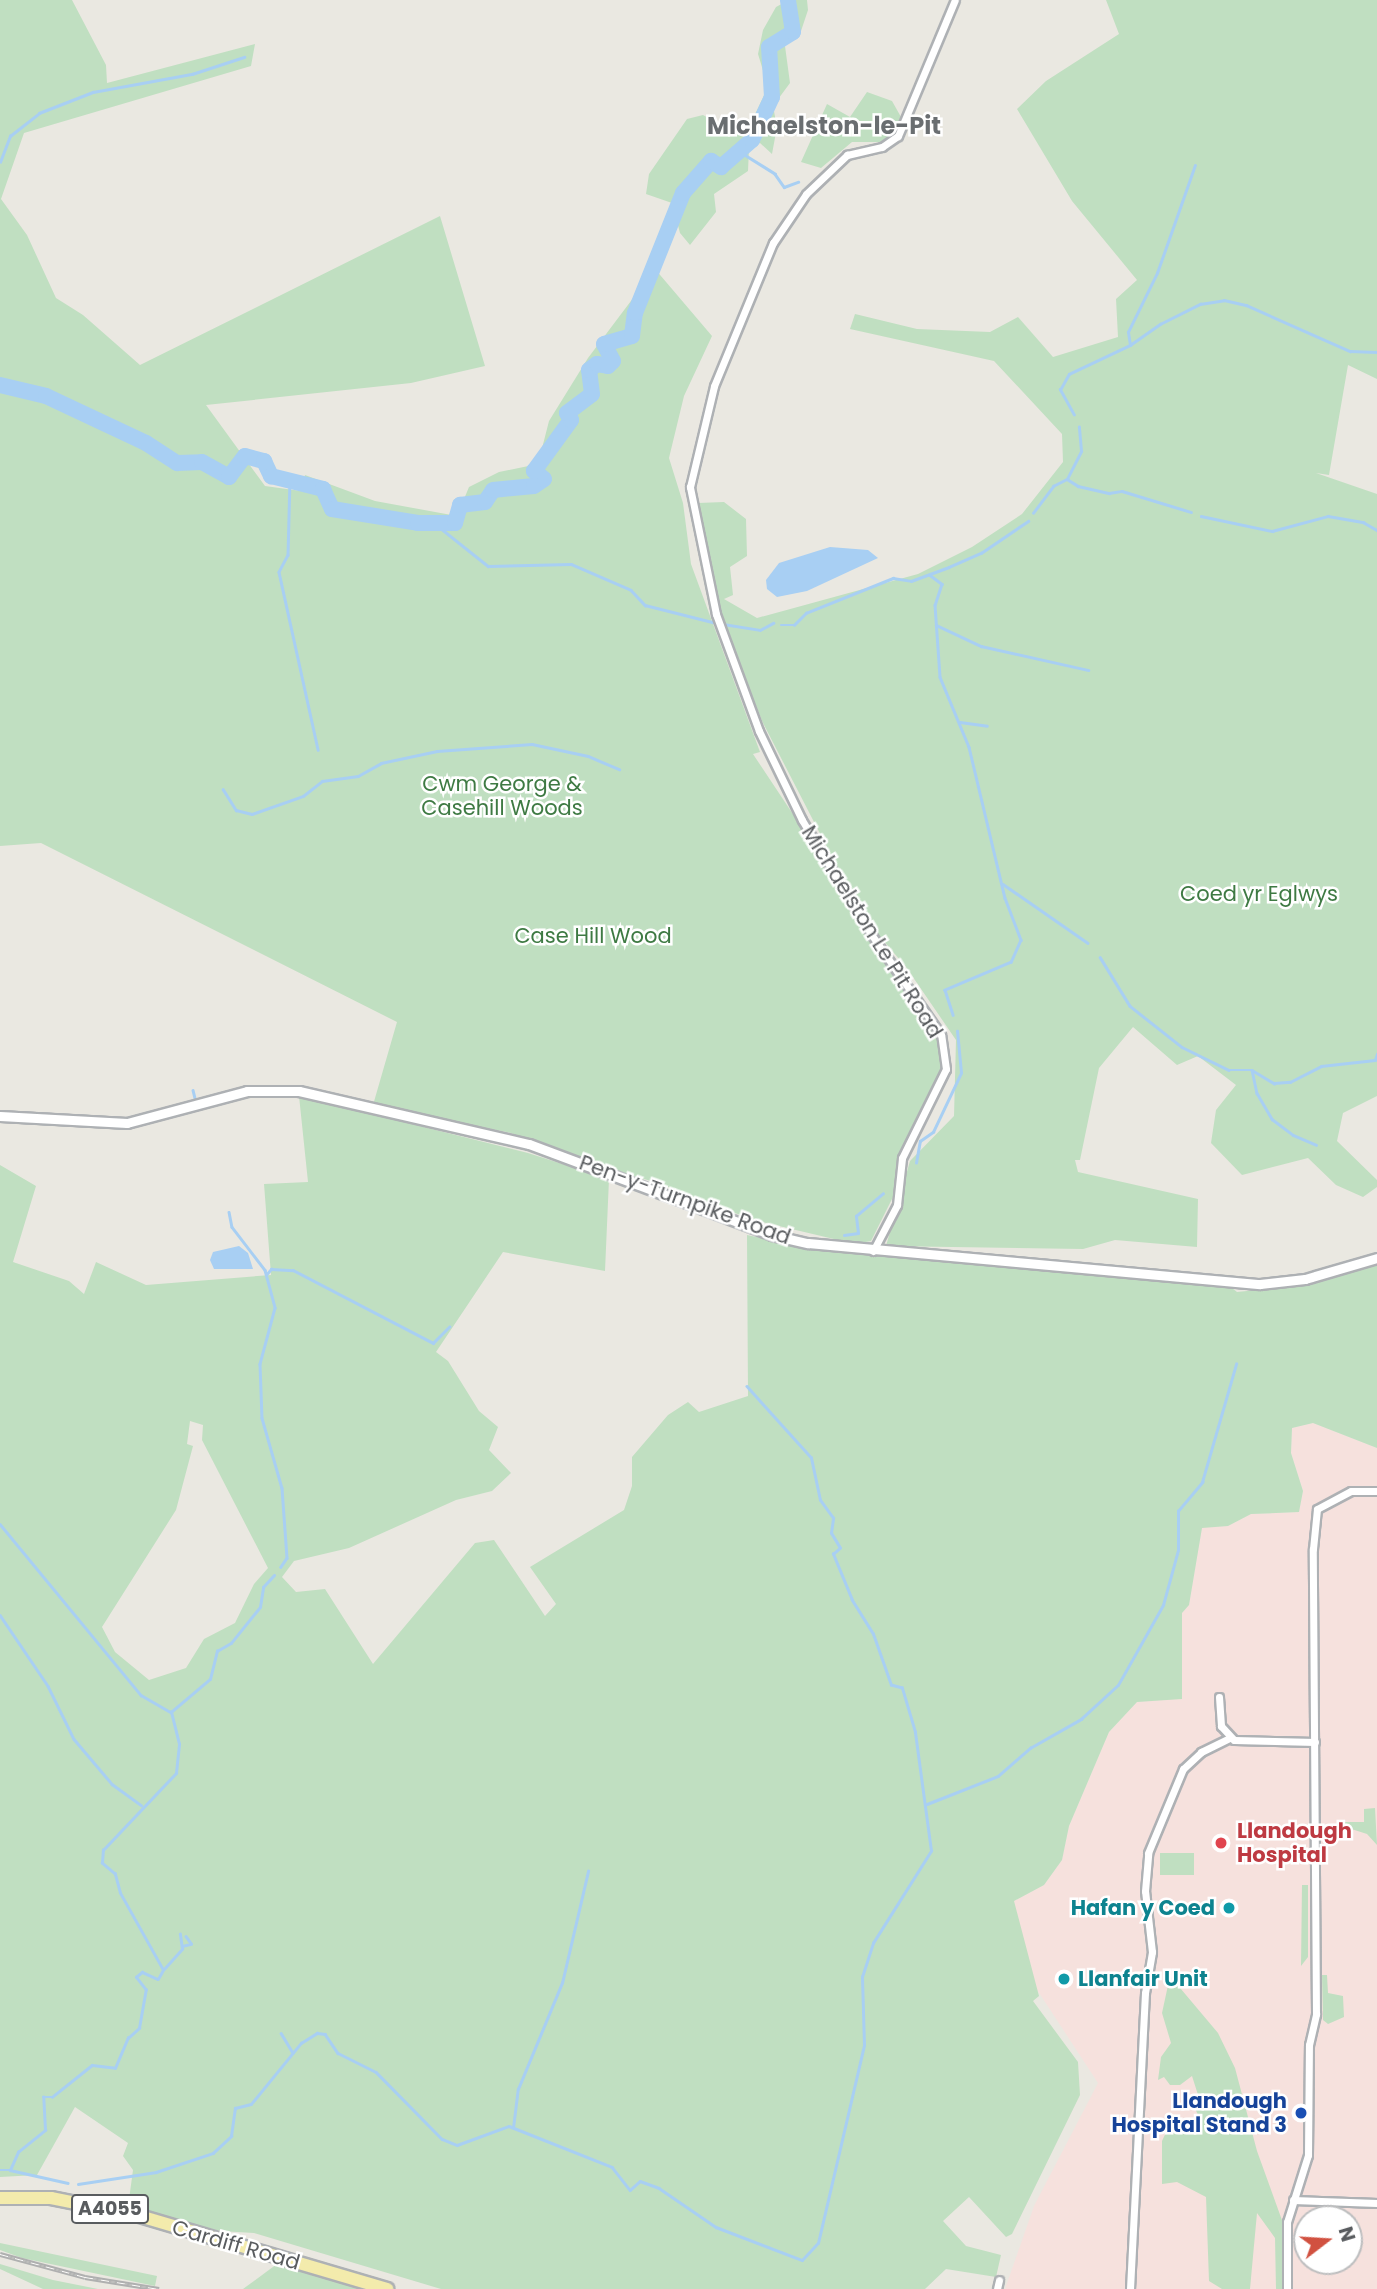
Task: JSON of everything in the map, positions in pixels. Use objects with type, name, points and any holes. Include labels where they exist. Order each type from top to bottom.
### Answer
[{"type":"main road","name":"Cardiff Road","points":[[0,2198],[51,2198],[136,2215],[387,2289]]},
{"type":"street","name":"Michaelston Le Pit Road","points":[[873,1251],[897,1205],[902,1158],[946,1069],[941,1035],[871,934],[802,820],[759,731],[716,614],[690,488],[715,386],[773,243],[790,215],[846,155],[883,147],[898,136],[954,0]]},
{"type":"street","name":"Pen-y-Turnpike Road","points":[[0,1116],[127,1123],[247,1091],[299,1091],[529,1144],[772,1234],[873,1251],[1260,1284],[1305,1279],[1377,1258]]},
{"type":"street","points":[[1287,2289],[1287,2222],[1308,2155],[1309,2046],[1316,2014],[1317,1509],[1351,1491],[1377,1491]]},
{"type":"street","points":[[1219,1698],[1221,1726],[1230,1738]]},
{"type":"street","points":[[1130,2289],[1145,1993],[1152,1952],[1144,1891],[1148,1853],[1183,1769],[1206,1749],[1230,1738],[1315,1742]]},
{"type":"street","points":[[1293,2200],[1377,2203]]},
{"type":"street","points":[[997,2289],[999,2280]]},
{"type":"shaded area","name":"Llandough Hospital","points":[[1313,1423],[1377,1448],[1377,2289],[1005,2289],[1034,2206],[1098,2083],[1032,1982],[1014,1901],[1044,1885],[1062,1860],[1069,1826],[1109,1732],[1137,1702],[1182,1698],[1182,1613],[1189,1605],[1202,1527],[1228,1526],[1251,1514],[1299,1512],[1303,1491],[1291,1453],[1292,1428]]},
{"type":"green space","name":"Case Hill Wood","points":[[0,0],[72,0],[106,65],[107,83],[255,44],[251,66],[24,133],[1,199],[27,235],[56,298],[83,315],[140,365],[440,216],[485,366],[411,383],[206,405],[265,486],[301,491],[305,475],[375,501],[457,516],[469,487],[499,472],[538,464],[549,421],[588,358],[655,269],[712,336],[684,396],[669,458],[683,503],[691,564],[760,752],[753,754],[938,1033],[944,1069],[900,1157],[901,1181],[871,1241],[855,1244],[753,1220],[658,1183],[559,1155],[511,1133],[373,1105],[397,1022],[41,843],[0,846]]},
{"type":"green space","points":[[789,0],[807,0],[808,10],[801,31],[785,46],[790,83],[773,106],[777,127],[772,154],[760,143],[749,149],[748,171],[714,194],[716,212],[690,245],[680,233],[672,203],[646,194],[649,174],[687,119],[703,115],[735,133],[747,131],[768,87],[758,54],[763,30],[776,7]]},
{"type":"green space","name":"Coed yr Eglwys","points":[[1106,0],[1377,0],[1377,379],[1348,365],[1329,475],[1316,473],[1377,494],[1377,1096],[1343,1113],[1337,1141],[1377,1180],[1377,1187],[1363,1197],[1336,1185],[1308,1158],[1242,1175],[1211,1143],[1216,1110],[1236,1085],[1198,1056],[1177,1065],[1133,1027],[1099,1068],[1080,1160],[1075,1160],[1078,1172],[1198,1199],[1197,1247],[1115,1240],[1083,1249],[886,1246],[910,1161],[954,1116],[956,1040],[906,967],[863,917],[763,723],[715,605],[704,563],[698,503],[724,502],[746,519],[747,556],[730,567],[733,595],[724,599],[757,618],[918,574],[972,547],[1022,514],[1063,462],[1062,434],[994,361],[850,329],[855,314],[917,329],[990,332],[1018,317],[1053,357],[1118,337],[1116,299],[1137,280],[1072,201],[1017,109],[1046,81],[1119,34]]},
{"type":"green space","points":[[867,92],[892,101],[901,117],[891,135],[880,142],[852,142],[821,168],[801,162],[827,104],[850,117]]},
{"type":"green space","points":[[299,1096],[528,1153],[609,1179],[605,1271],[503,1252],[436,1352],[448,1361],[479,1411],[498,1427],[489,1450],[511,1473],[492,1491],[456,1500],[349,1548],[294,1561],[282,1577],[296,1592],[325,1589],[373,1664],[475,1543],[494,1540],[545,1616],[556,1604],[530,1567],[624,1510],[632,1486],[632,1457],[668,1415],[688,1402],[699,1412],[748,1396],[747,1235],[817,1249],[1232,1288],[1237,1292],[1309,1285],[1377,1262],[1377,1448],[1313,1423],[1292,1428],[1291,1453],[1303,1491],[1299,1512],[1251,1514],[1228,1526],[1202,1528],[1189,1605],[1182,1613],[1182,1699],[1137,1702],[1109,1732],[1069,1826],[1062,1860],[1044,1885],[1014,1901],[1039,1996],[1033,2001],[1078,2062],[1080,2095],[1012,2234],[1006,2237],[969,2197],[943,2221],[966,2246],[1001,2255],[996,2277],[946,2269],[925,2289],[441,2289],[254,2233],[220,2231],[128,2207],[133,2170],[123,2156],[128,2143],[75,2107],[37,2175],[0,2177],[0,1165],[36,1186],[13,1262],[69,1281],[84,1294],[96,1262],[146,1285],[271,1275],[264,1184],[308,1182]],"holes":[[[190,1421],[203,1425],[202,1440],[268,1568],[254,1584],[235,1623],[204,1639],[186,1668],[149,1680],[115,1652],[102,1627],[176,1510],[193,1446],[187,1444]]]},
{"type":"green space","points":[[1375,1808],[1377,1845],[1367,1834],[1342,1826],[1342,1822],[1364,1822],[1364,1809]]},
{"type":"green space","points":[[1160,1853],[1194,1853],[1194,1875],[1160,1875]]},
{"type":"green space","points":[[1302,1885],[1308,1885],[1308,1957],[1301,1966]]},
{"type":"green space","points":[[1322,1975],[1327,1975],[1328,1993],[1343,1996],[1344,2017],[1328,2024],[1323,2020]]},
{"type":"green space","points":[[1170,1976],[1218,2033],[1235,2068],[1257,2151],[1283,2223],[1283,2289],[1276,2289],[1275,2238],[1257,2213],[1250,2289],[1222,2289],[1209,2281],[1206,2197],[1177,2182],[1162,2184],[1162,2141],[1170,2124],[1186,2127],[1198,2115],[1194,2106],[1199,2098],[1192,2076],[1180,2085],[1170,2085],[1164,2077],[1158,2080],[1161,2057],[1171,2043],[1162,2013]]},
{"type":"green space","points":[[0,2243],[157,2276],[155,2286],[22,2258],[0,2250]]},
{"type":"green space","points":[[281,2261],[375,2289],[243,2289]]},
{"type":"green space","points":[[0,2264],[53,2280],[98,2289],[43,2289],[0,2269]]},
{"type":"water","points":[[830,547],[868,550],[878,558],[807,591],[777,597],[767,589],[766,580],[779,563]]},
{"type":"water","points":[[239,1246],[248,1253],[253,1269],[214,1269],[210,1260],[213,1252]]},
{"type":"waterway","points":[[0,385],[46,396],[146,443],[177,463],[202,462],[229,477],[245,456],[264,461],[271,476],[323,489],[332,509],[418,523],[455,523],[460,505],[485,502],[493,490],[534,486],[544,479],[534,471],[571,420],[567,413],[592,394],[589,370],[597,364],[608,366],[613,361],[604,344],[632,336],[635,313],[683,193],[711,161],[721,167],[752,140],[772,97],[769,47],[793,32],[788,0]]},
{"type":"waterway","points":[[0,162],[10,136],[39,113],[93,92],[192,74],[244,57]]},
{"type":"waterway","points":[[742,153],[775,174],[784,187],[798,182]]},
{"type":"waterway","points":[[1130,345],[1128,332],[1157,273],[1195,165]]},
{"type":"waterway","points":[[1074,415],[1060,390],[1069,374],[1130,345],[1160,324],[1200,304],[1224,300],[1246,305],[1350,351],[1377,352]]},
{"type":"waterway","points":[[1033,513],[1053,486],[1067,479],[1081,451],[1079,427]]},
{"type":"waterway","points":[[290,479],[288,555],[279,572],[318,750]]},
{"type":"waterway","points":[[1067,479],[1078,486],[1109,493],[1122,491],[1191,512]]},
{"type":"waterway","points":[[1201,516],[1272,531],[1328,516],[1363,522],[1377,530]]},
{"type":"waterway","points":[[781,625],[794,625],[806,613],[893,578],[911,581],[949,567],[981,553],[1028,521]]},
{"type":"waterway","points":[[434,523],[488,566],[571,564],[631,590],[645,605],[716,623]]},
{"type":"waterway","points":[[930,575],[942,584],[935,605],[940,677],[969,747],[1005,898],[1021,940],[1011,962],[945,990],[953,1015]]},
{"type":"waterway","points":[[723,624],[760,630],[773,623]]},
{"type":"waterway","points":[[936,625],[981,646],[1088,670]]},
{"type":"waterway","points":[[960,722],[987,726]]},
{"type":"waterway","points":[[223,789],[236,810],[252,814],[303,796],[322,781],[358,776],[381,763],[437,751],[532,744],[588,756],[619,769]]},
{"type":"waterway","points":[[1003,884],[1088,943]]},
{"type":"waterway","points":[[1100,957],[1130,1006],[1182,1047],[1229,1070],[1252,1070],[1274,1083],[1290,1082],[1321,1066],[1375,1060],[1377,1054]]},
{"type":"waterway","points":[[916,1163],[920,1141],[933,1132],[961,1073],[957,1031]]},
{"type":"waterway","points":[[1252,1070],[1257,1093],[1272,1119],[1293,1135],[1316,1145]]},
{"type":"waterway","points":[[193,1090],[195,1098]]},
{"type":"waterway","points":[[844,1235],[858,1233],[856,1216],[883,1193]]},
{"type":"waterway","points":[[229,1212],[232,1227],[265,1270],[275,1308],[260,1364],[262,1418],[282,1488],[287,1558],[281,1567]]},
{"type":"waterway","points":[[266,1275],[271,1269],[293,1270],[433,1343],[449,1327]]},
{"type":"waterway","points":[[927,1804],[998,1776],[1030,1748],[1081,1719],[1118,1685],[1163,1605],[1178,1550],[1178,1511],[1202,1482],[1236,1364]]},
{"type":"waterway","points":[[78,2184],[156,2172],[213,2153],[231,2136],[235,2108],[251,2104],[301,2043],[317,2033],[325,2034],[338,2053],[376,2072],[442,2139],[457,2145],[509,2126],[612,2167],[630,2190],[640,2181],[659,2188],[716,2227],[802,2260],[818,2243],[864,2045],[862,1977],[873,1943],[931,1851],[915,1732],[902,1688],[891,1685],[873,1634],[852,1600],[833,1554],[840,1548],[831,1533],[833,1518],[820,1500],[811,1458],[747,1387]]},
{"type":"waterway","points":[[0,1524],[141,1695],[170,1712]]},
{"type":"waterway","points":[[0,2170],[10,2170],[18,2152],[45,2130],[43,2097],[52,2097],[92,2065],[115,2068],[128,2038],[139,2028],[146,1990],[136,1977],[142,1972],[158,1979],[163,1970],[120,1893],[115,1874],[102,1863],[103,1850],[176,1773],[179,1744],[171,1712],[210,1679],[217,1651],[231,1643],[260,1607],[263,1587],[274,1575]]},
{"type":"waterway","points":[[0,1615],[48,1686],[74,1739],[112,1784],[141,1805]]},
{"type":"waterway","points":[[513,2128],[518,2089],[562,1983],[588,1871]]},
{"type":"waterway","points":[[164,1969],[182,1949],[180,1934]]},
{"type":"waterway","points":[[182,1946],[191,1944],[186,1937]]},
{"type":"waterway","points":[[281,2033],[293,2053]]},
{"type":"waterway","points":[[10,2170],[68,2183]]},
{"type":"railway","points":[[0,2254],[85,2277],[159,2289]]},
{"type":"place","name":"Llandough Hospital","points":[[1221,1843]]},
{"type":"place","name":"Hafan y Coed","points":[[1229,1908]]},
{"type":"place","name":"Llanfair Unit","points":[[1064,1979]]},
{"type":"place","name":"Llandough Hospital Stand 3","points":[[1301,2113]]},
{"type":"district","name":"Michaelston-le-Pit","points":[[824,126]]},
{"type":"park label","name":"Cwm George & Casehill Woods","points":[[502,796]]}]
